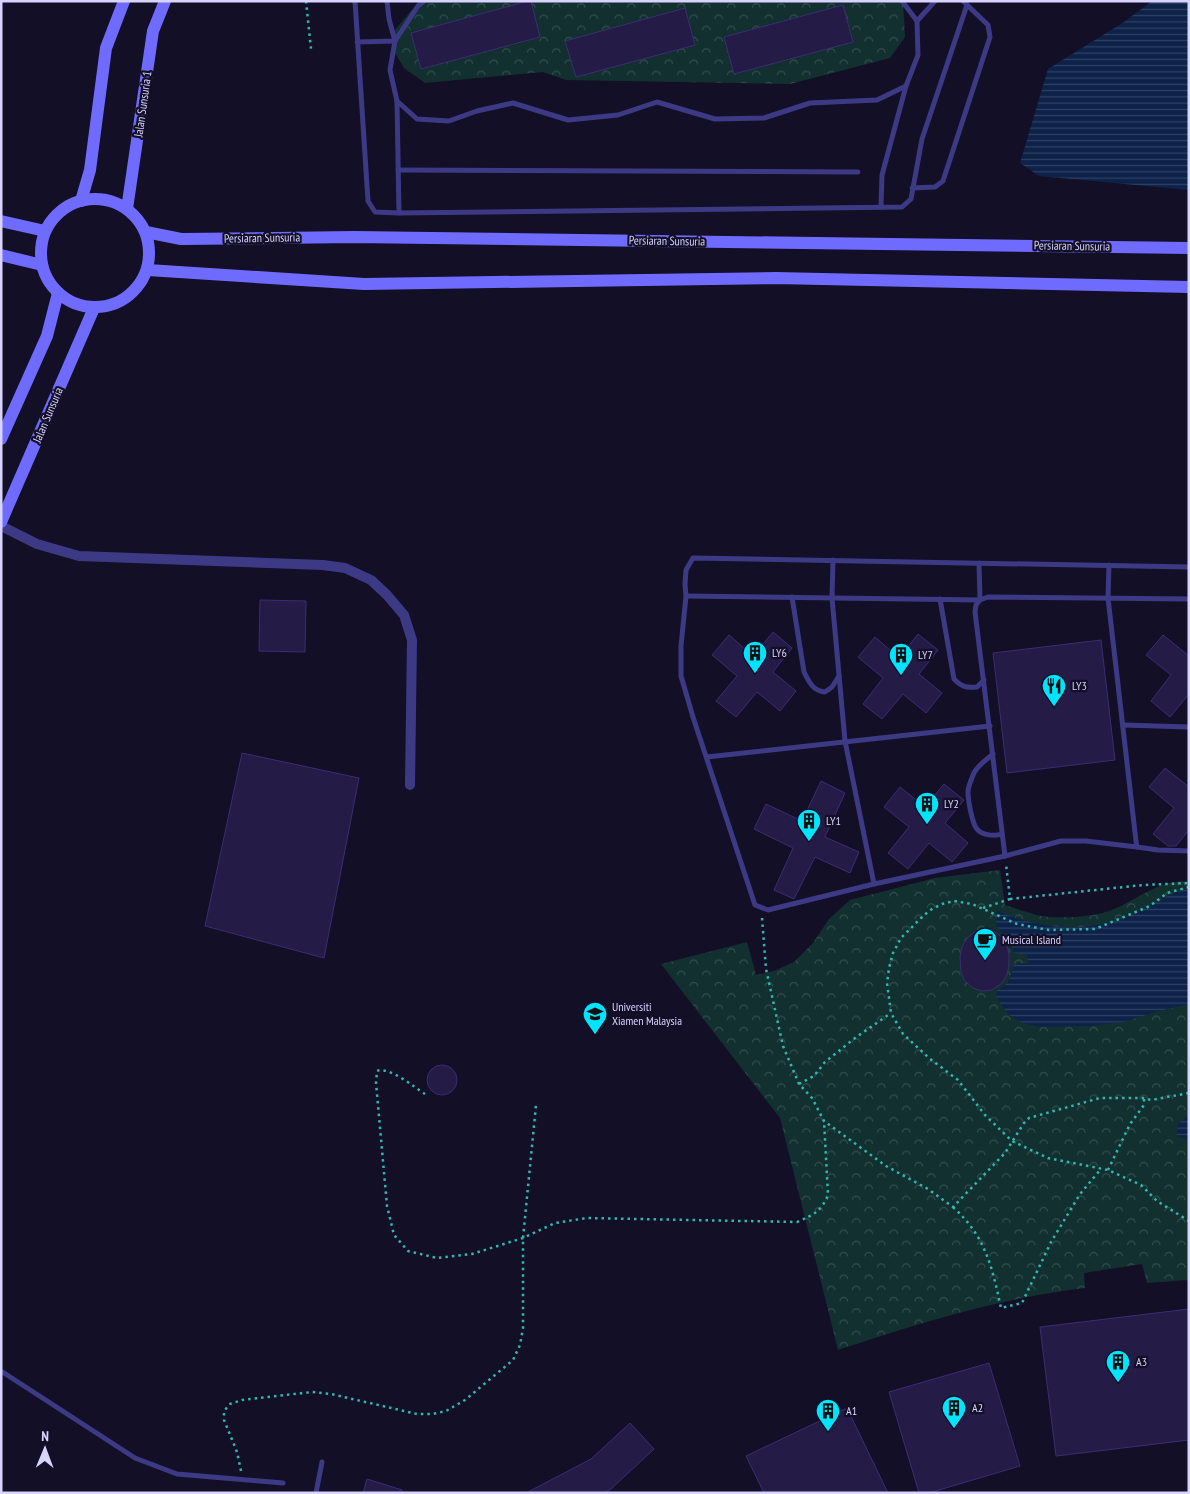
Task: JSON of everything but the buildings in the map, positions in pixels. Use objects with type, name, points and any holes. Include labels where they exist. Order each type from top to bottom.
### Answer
[{"type":"street","points":[[81,201],[90,170],[106,48],[124,1]]},
{"type":"street","name":"Jalan Sunsuria 1","points":[[127,209],[153,31],[165,1]]},
{"type":"street","points":[[105,200],[127,209],[138,219],[146,232],[150,244],[148,270],[139,285],[127,297],[106,306],[94,308],[69,301],[58,293],[48,280],[42,265],[41,248],[46,231],[54,217],[66,207],[81,201],[105,200]]},
{"type":"street","points":[[1,221],[46,231]]},
{"type":"street","name":"Persiaran Sunsuria","points":[[146,232],[181,239],[354,237],[1189,248]]},
{"type":"street","points":[[1,255],[42,265]]},
{"type":"street","points":[[148,270],[364,284],[776,278],[1189,287]]},
{"type":"street","points":[[1,439],[47,336],[58,293]]},
{"type":"street","name":"Jalan Sunsuria","points":[[1,524],[94,308]]},
{"type":"street","points":[[1,524],[37,544],[79,556],[323,566],[345,568],[371,580],[404,615],[412,640],[410,785]]},
{"type":"lane","points":[[355,1],[368,201],[375,212],[902,207],[910,199],[912,188],[922,139],[965,3],[988,25],[990,37],[942,181],[935,187],[912,188]]},
{"type":"lane","points":[[388,1],[389,19],[395,41]]},
{"type":"lane","points":[[399,213],[397,101],[390,70],[395,41],[418,6],[424,1]]},
{"type":"lane","points":[[881,207],[882,175],[888,145],[906,86],[918,55],[917,21],[902,1]]},
{"type":"lane","points":[[924,1],[930,7]]},
{"type":"lane","points":[[917,21],[935,1]]},
{"type":"lane","points":[[357,42],[395,41]]},
{"type":"lane","points":[[397,101],[417,118],[448,121],[477,111],[513,103],[568,120],[618,115],[657,102],[714,119],[764,118],[810,103],[877,100],[906,86]]},
{"type":"lane","points":[[398,170],[858,172]]},
{"type":"lane","points":[[1189,568],[693,558],[686,570],[684,584],[686,596],[681,646],[681,676],[693,717],[755,904],[761,908],[768,910],[874,884],[1005,856],[1061,841],[1086,841],[1189,852]]},
{"type":"lane","points":[[832,560],[832,598],[845,741],[874,884]]},
{"type":"lane","points":[[979,563],[980,600],[976,605],[975,612],[1005,856]]},
{"type":"lane","points":[[1109,565],[1108,598],[1138,846]]},
{"type":"lane","points":[[686,596],[980,600],[988,597],[1189,599]]},
{"type":"lane","points":[[792,597],[804,672],[808,681],[813,688],[825,692],[832,687],[839,676]]},
{"type":"lane","points":[[940,599],[954,679],[962,686],[969,688],[977,687],[984,680]]},
{"type":"lane","points":[[1123,725],[1189,727]]},
{"type":"lane","points":[[707,757],[990,726]]},
{"type":"lane","points":[[993,754],[974,772],[968,790],[976,830],[982,833],[1002,834]]},
{"type":"lane","points":[[1,1371],[135,1458],[177,1474],[283,1483]]},
{"type":"lane","points":[[316,1493],[322,1462]]},
{"type":"path","points":[[306,1],[311,49]]},
{"type":"path","points":[[1005,856],[1010,899]]},
{"type":"path","points":[[983,908],[1010,899],[1143,884],[1189,883]]},
{"type":"path","points":[[1189,887],[1167,893],[1150,906],[1095,929],[1049,930],[1017,924],[972,904],[954,901],[942,904],[924,915],[901,938],[893,953],[887,983],[891,1013],[903,1034],[928,1058],[958,1080],[985,1115],[1012,1141],[1048,1158],[1108,1170],[1141,1185],[1158,1201],[1189,1221]]},
{"type":"path","points":[[425,1094],[392,1072],[385,1070],[377,1071],[387,1206],[394,1235],[408,1251],[437,1258],[472,1254],[523,1238],[555,1223],[587,1218],[753,1223],[797,1222],[814,1214],[824,1206],[828,1195],[824,1121],[812,1098],[799,1084],[783,1046],[766,968],[761,908]]},
{"type":"path","points":[[799,1084],[814,1076],[825,1062],[891,1013]]},
{"type":"path","points":[[953,1207],[1005,1153],[1029,1118],[1100,1098],[1144,1098],[1151,1100],[1189,1093]]},
{"type":"path","points":[[1108,1170],[1127,1134],[1130,1124],[1144,1106],[1144,1098]]},
{"type":"path","points":[[242,1480],[237,1452],[224,1420],[224,1411],[230,1404],[242,1400],[312,1392],[331,1394],[417,1414],[433,1414],[446,1411],[465,1400],[513,1360],[520,1345],[524,1328],[523,1238],[536,1105]]},
{"type":"path","points":[[824,1121],[886,1166],[928,1189],[963,1216],[979,1238],[992,1264],[1001,1308],[1022,1303],[1051,1242],[1075,1202],[1101,1169]]},
{"type":"green space","points":[[419,1],[903,1],[905,37],[890,58],[790,84],[566,80],[543,72],[425,83],[404,68],[395,53],[395,30]]},
{"type":"green space","points":[[1000,870],[1005,905],[1049,917],[1099,914],[1123,905],[1160,886],[1169,883],[1189,882],[1189,1280],[1147,1283],[1142,1264],[1084,1273],[1085,1288],[1053,1292],[991,1305],[899,1330],[838,1350],[780,1118],[661,964],[747,942],[756,975],[774,971],[794,962],[813,943],[829,919],[850,900],[935,878]]},
{"type":"water","points":[[1152,1],[1189,1],[1189,190],[1039,176],[1020,163],[1048,69],[1124,22]]},
{"type":"water","points":[[1189,889],[1189,1004],[1123,1022],[1089,1026],[1040,1027],[1023,1023],[1009,1015],[996,997],[997,990],[1009,980],[1014,964],[1028,963],[1027,955],[1014,953],[1012,947],[996,925],[997,911],[1033,923],[1051,926],[1087,926],[1104,924],[1122,918],[1140,911],[1169,895]]},
{"type":"water","points":[[1189,1115],[1189,1139],[1177,1137],[1177,1125]]},
{"type":"place","name":"LY6","points":[[755,674]]},
{"type":"place","name":"LY7","points":[[901,676]]},
{"type":"place","name":"LY3","points":[[1054,707]]},
{"type":"place","name":"LY2","points":[[927,825]]},
{"type":"place","name":"LY1","points":[[809,842]]},
{"type":"place","name":"Musical Island","points":[[985,961]]},
{"type":"place","name":"Universiti Xiamen Malaysia","points":[[595,1035]]},
{"type":"place","name":"A3","points":[[1118,1383]]},
{"type":"place","name":"A2","points":[[954,1429]]},
{"type":"place","name":"A1","points":[[828,1432]]}]
